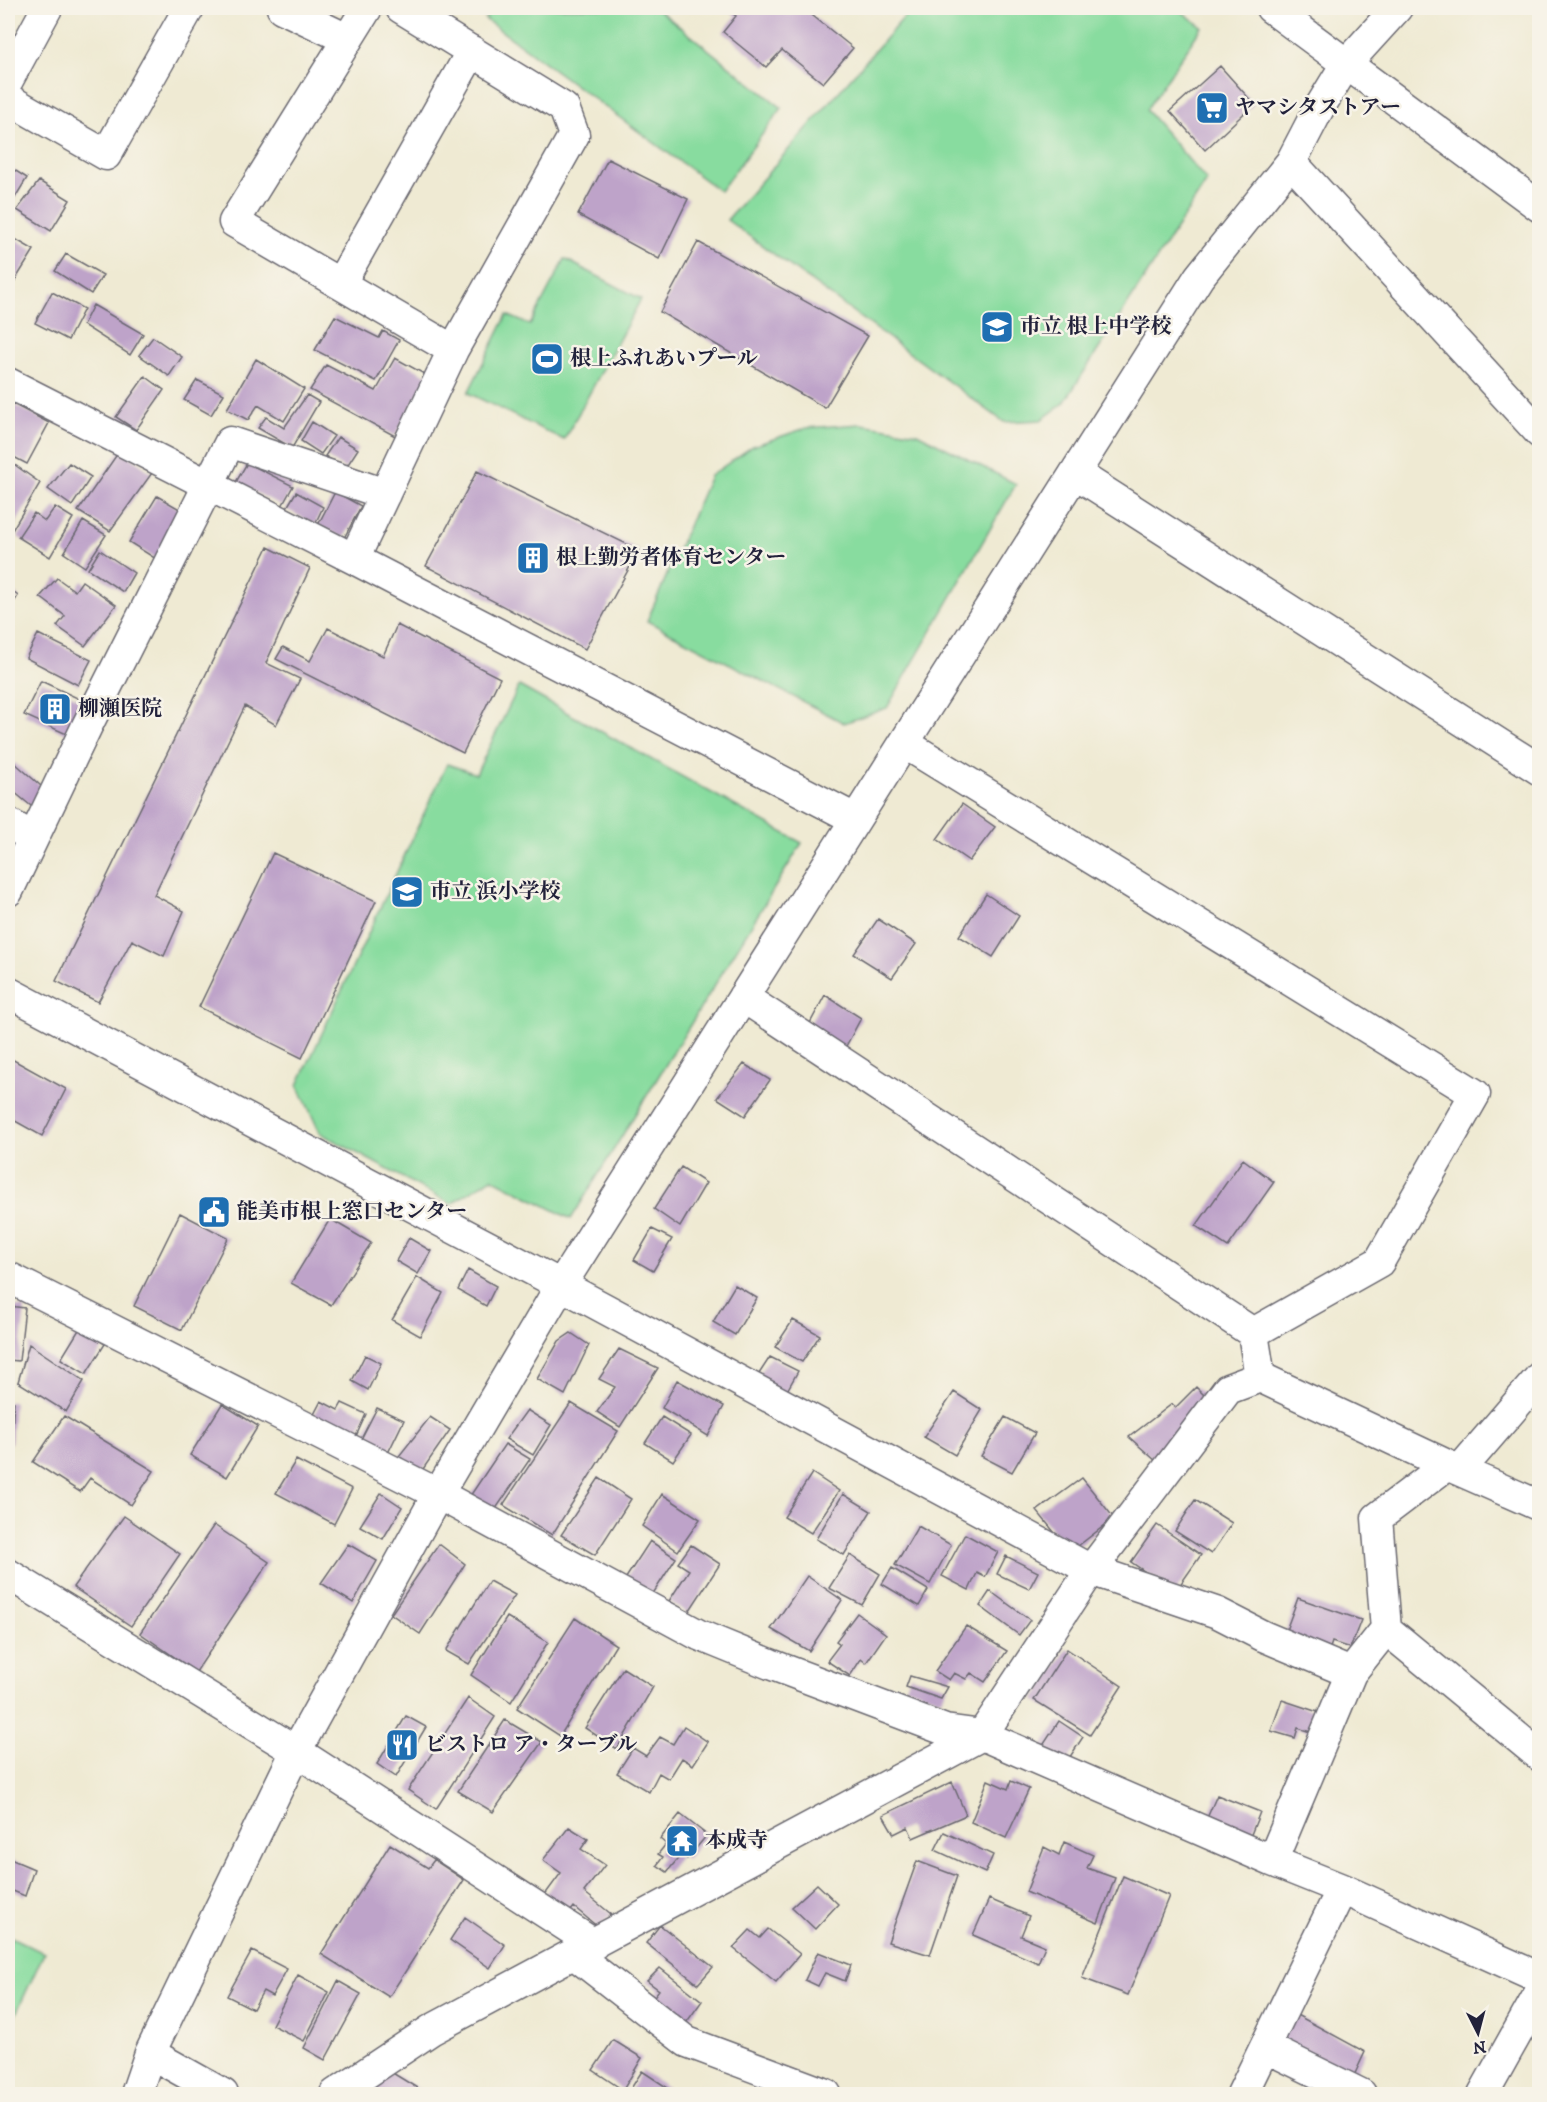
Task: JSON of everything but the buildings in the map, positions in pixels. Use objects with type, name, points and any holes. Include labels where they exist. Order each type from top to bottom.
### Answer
[{"type":"street","points":[[8,80],[47,8]]},
{"type":"street","points":[[8,99],[106,155],[189,8]]},
{"type":"street","points":[[282,8],[347,39]]},
{"type":"street","points":[[367,8],[234,222],[453,350]]},
{"type":"street","points":[[354,559],[453,350],[574,135],[564,108],[401,8]]},
{"type":"street","points":[[1271,8],[1539,207]]},
{"type":"street","points":[[136,2094],[150,2053],[296,1750],[438,1494],[561,1285],[1199,278],[1291,162],[1318,110],[1346,64],[1397,8]]},
{"type":"street","points":[[340,284],[472,51]]},
{"type":"street","points":[[1291,162],[1539,433]]},
{"type":"street","points":[[8,383],[354,559],[855,819]]},
{"type":"street","points":[[8,891],[20,830],[209,486],[230,442],[385,495]]},
{"type":"street","points":[[1075,472],[1539,770]]},
{"type":"street","points":[[904,743],[1475,1094],[1379,1262],[1253,1333]]},
{"type":"street","points":[[8,992],[1092,1570],[1218,1613],[1263,1636],[1351,1673]]},
{"type":"street","points":[[743,998],[1253,1333],[1260,1377]]},
{"type":"street","points":[[8,1277],[438,1494],[699,1635],[945,1730],[982,1736],[1342,1889],[1539,1978]]},
{"type":"street","points":[[334,2094],[430,2030],[982,1736],[1092,1570],[1228,1389],[1260,1377],[1539,1506]]},
{"type":"street","points":[[1272,1861],[1351,1673],[1386,1629],[1377,1518],[1454,1467],[1539,1377]]},
{"type":"street","points":[[8,1574],[296,1750],[584,1949],[687,2042],[826,2094]]},
{"type":"street","points":[[1386,1629],[1539,1756]]},
{"type":"street","points":[[1242,2094],[1342,1889]]},
{"type":"street","points":[[1483,2094],[1539,1992]]},
{"type":"street","points":[[1264,2047],[1361,2094]]},
{"type":"street","points":[[150,2053],[223,2094]]},
{"type":"green space","points":[[493,8],[656,8],[782,108],[720,191],[485,19]]},
{"type":"green space","name":"市立 根上中学校","points":[[912,8],[1177,8],[1202,27],[1146,110],[1207,181],[1064,403],[1041,420],[1004,422],[727,220]]},
{"type":"green space","name":"根上ふれあいプール","points":[[565,259],[641,299],[564,440],[468,393],[507,315],[530,325]]},
{"type":"green space","points":[[861,424],[917,433],[1016,484],[887,708],[844,723],[647,621],[710,476],[753,446],[806,428]]},
{"type":"green space","points":[[519,686],[802,843],[571,1219],[492,1178],[451,1204],[320,1133],[298,1085],[447,764],[476,774]]},
{"type":"green space","points":[[11,1937],[44,1953],[8,2031],[8,1948]]},
{"type":"place","name":"ヤマシタストアー","points":[[1212,108]]},
{"type":"place","name":"市立 根上中学校","points":[[997,327]]},
{"type":"place","name":"根上ふれあいプール","points":[[547,359]]},
{"type":"place","name":"根上勤労者体育センター","points":[[533,558]]},
{"type":"place","name":"柳瀬医院","points":[[55,709]]},
{"type":"place","name":"市立 浜小学校","points":[[407,892]]},
{"type":"place","name":"能美市根上窓口センター","points":[[214,1212]]},
{"type":"place","name":"ビストロ ア・ターブル","points":[[402,1745]]},
{"type":"place","name":"本成寺","points":[[682,1841]]}]
